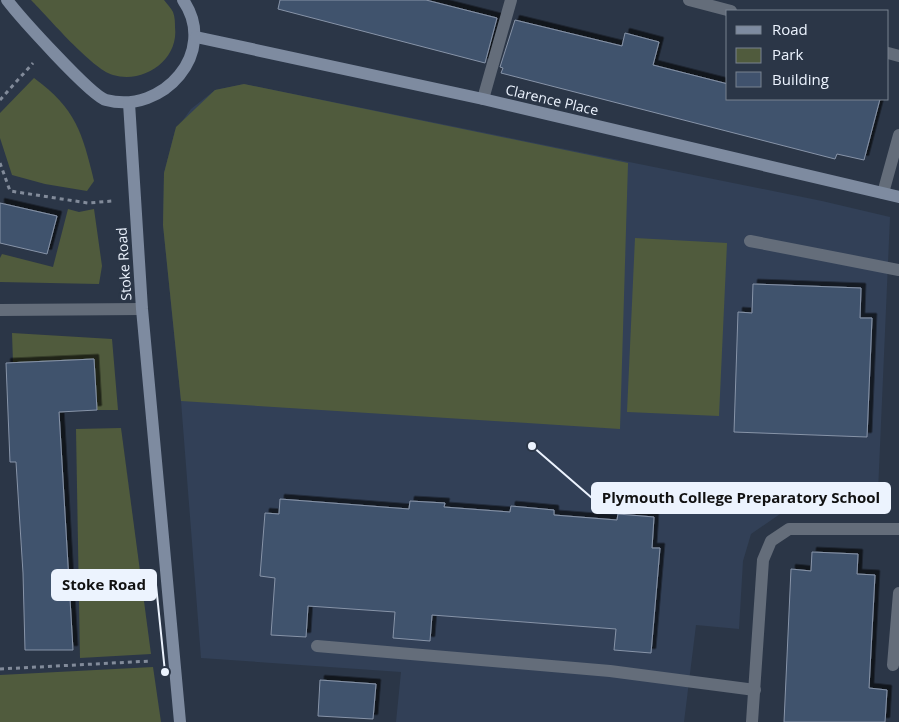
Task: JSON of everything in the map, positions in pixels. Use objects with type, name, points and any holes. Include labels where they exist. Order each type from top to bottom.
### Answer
[{"type":"street","points":[[7,0],[81,81],[104,100],[129,103],[152,96],[172,85],[188,62],[196,37],[191,12],[183,0]]},
{"type":"street","points":[[483,99],[511,0]]},
{"type":"street","points":[[689,0],[727,10]]},
{"type":"street","name":"Clarence Place","points":[[196,37],[483,99],[899,197]]},
{"type":"street","name":"Stoke Road","points":[[129,103],[142,309],[180,722]]},
{"type":"street","points":[[883,193],[899,135]]},
{"type":"street","points":[[750,241],[899,270]]},
{"type":"street","points":[[0,310],[142,309]]},
{"type":"street","points":[[752,722],[763,560],[771,541],[789,529],[899,529]]},
{"type":"street","points":[[893,665],[899,593]]},
{"type":"street","points":[[317,646],[610,670],[755,690]]},
{"type":"path","points":[[0,100],[23,73],[50,47]]},
{"type":"path","points":[[0,163],[10,191],[88,203],[135,200]]},
{"type":"path","points":[[0,668],[174,660]]},
{"type":"shaded area","points":[[244,84],[822,201],[890,217],[878,492],[828,494],[783,512],[751,534],[743,561],[739,629],[696,625],[684,722],[396,722],[401,672],[201,658],[181,401],[163,225],[164,173],[175,131],[191,109],[215,90]]},
{"type":"green space","points":[[31,0],[164,0],[174,14],[175,39],[171,50],[157,67],[136,76],[113,75],[104,71],[82,53]]},
{"type":"green space","points":[[34,78],[59,100],[68,111],[81,135],[94,181],[87,191],[45,184],[12,175],[0,138],[0,113]]},
{"type":"green space","points":[[244,84],[628,163],[620,429],[181,401],[163,225],[164,173],[176,127],[215,90]]},
{"type":"green space","points":[[68,209],[79,212],[94,209],[102,266],[99,284],[0,282],[0,258],[2,254],[53,267]]},
{"type":"green space","points":[[635,238],[727,243],[719,416],[627,412]]},
{"type":"green space","points":[[12,333],[112,339],[118,410],[97,410],[94,359],[13,363]]},
{"type":"green space","points":[[121,428],[151,654],[80,658],[76,429]]},
{"type":"green space","points":[[153,667],[161,722],[0,722],[0,675]]},
{"type":"building","points":[[280,0],[426,0],[497,18],[485,63],[278,9]]},
{"type":"building","points":[[515,20],[622,46],[625,33],[659,42],[653,65],[726,83],[726,100],[880,100],[864,160],[837,154],[835,159],[501,73],[503,68],[500,67]]},
{"type":"building","points":[[0,203],[57,216],[47,254],[0,243]]},
{"type":"building","points":[[753,284],[861,288],[860,318],[872,318],[867,437],[734,432],[738,312],[752,313]]},
{"type":"building","points":[[94,359],[97,410],[59,412],[73,650],[25,650],[23,573],[16,462],[10,462],[6,363]]},
{"type":"building","points":[[280,499],[409,509],[410,501],[445,503],[444,507],[510,512],[511,506],[554,510],[554,515],[617,520],[618,514],[654,517],[652,548],[660,548],[651,653],[614,650],[616,629],[432,615],[430,641],[393,638],[395,612],[308,606],[306,637],[271,635],[275,578],[260,576],[265,513],[279,514]]},
{"type":"building","points":[[812,552],[858,554],[857,574],[875,575],[869,688],[887,690],[885,722],[784,722],[791,569],[811,571]]},
{"type":"building","points":[[320,680],[376,684],[373,719],[318,716]]},
{"type":"place","name":"Plymouth College Preparatory School","points":[[532,446]]},
{"type":"place","name":"Stoke Road","points":[[165,672]]}]
